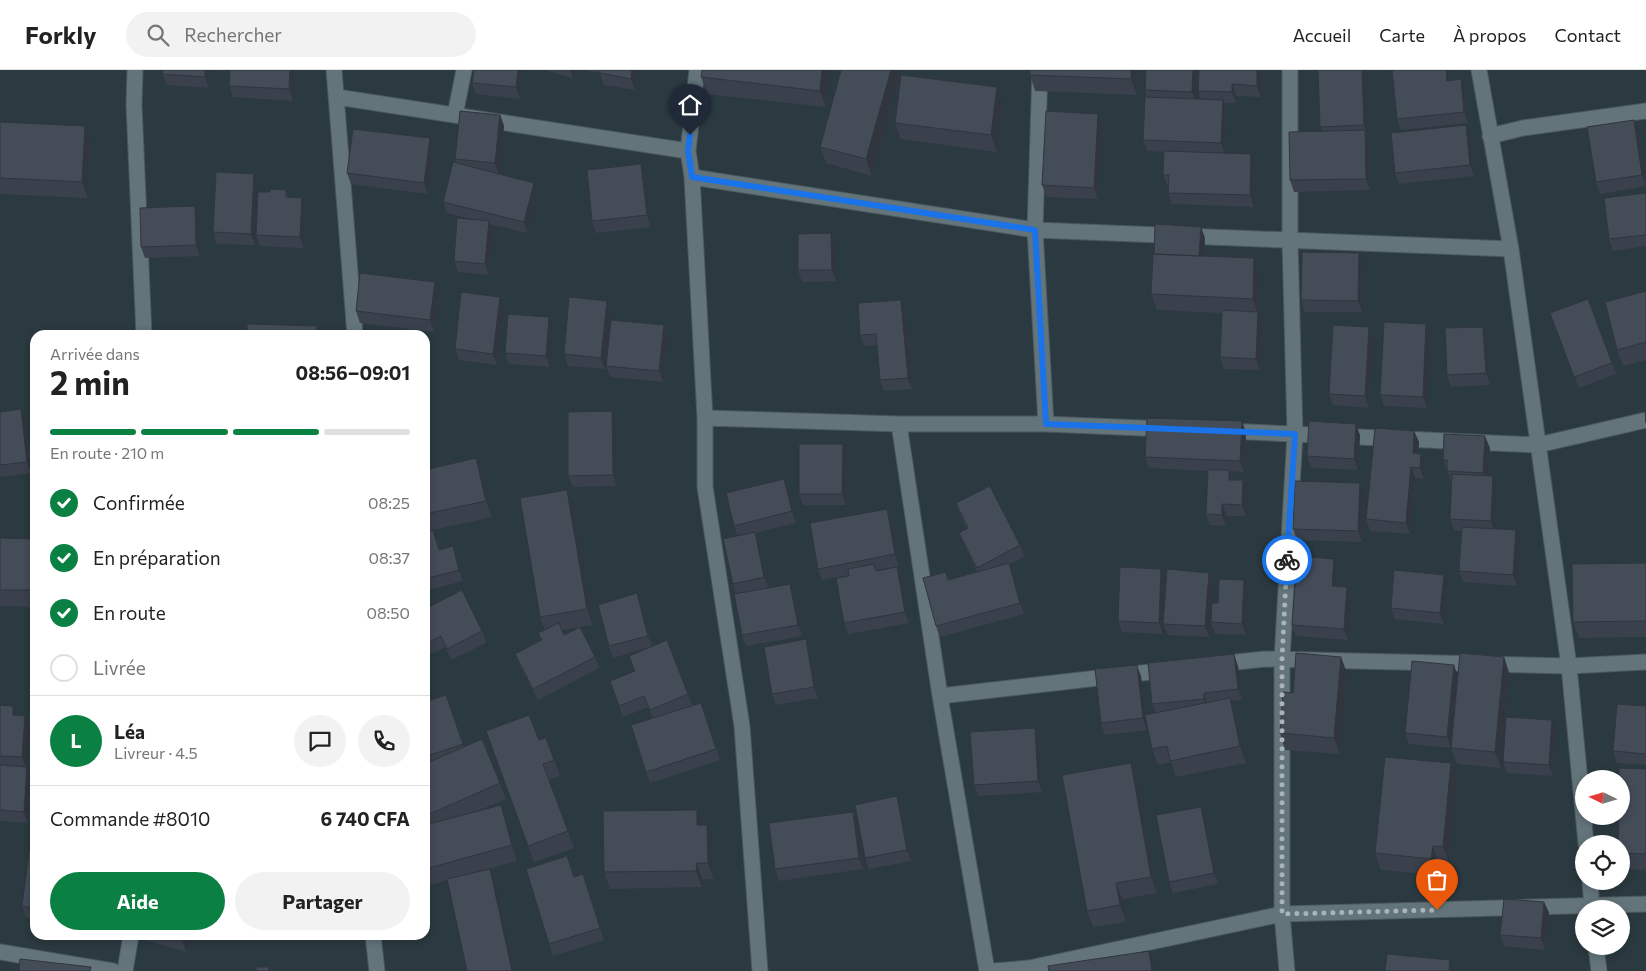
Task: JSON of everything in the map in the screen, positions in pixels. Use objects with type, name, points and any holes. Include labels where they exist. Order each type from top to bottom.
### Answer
[{"type":"street","points":[[135,70],[134,105],[144,330]]},
{"type":"street","points":[[334,70],[355,330]]},
{"type":"street","points":[[455,115],[464,70]]},
{"type":"street","points":[[697,70],[688,151],[692,177],[705,418],[706,488],[742,726],[760,971]]},
{"type":"street","points":[[1040,70],[1035,230],[1046,424]]},
{"type":"street","points":[[1287,971],[1282,914],[1282,659],[1295,434],[1290,242],[1290,70]]},
{"type":"street","points":[[1479,70],[1511,250],[1569,666],[1585,835]]},
{"type":"street","points":[[337,97],[688,151]]},
{"type":"street","points":[[1490,136],[1522,128],[1646,111]]},
{"type":"street","points":[[692,177],[1035,230],[1511,250]]},
{"type":"street","points":[[705,418],[899,424],[1046,424],[1185,429]]},
{"type":"street","points":[[1215,431],[1538,445],[1646,420]]},
{"type":"street","points":[[899,424],[940,696],[987,971]]},
{"type":"street","points":[[1206,666],[1282,659],[1569,666],[1646,662]]},
{"type":"street","points":[[940,696],[1186,668]]},
{"type":"street","points":[[1630,905],[1646,904]]},
{"type":"street","points":[[994,971],[1029,969],[1282,914],[1575,907]]},
{"type":"street","points":[[125,971],[130,940]]},
{"type":"street","points":[[374,940],[377,971]]},
{"type":"street","points":[[0,952],[113,971]]},
{"type":"street","points":[[1597,955],[1599,971]]},
{"type":"building","points":[[163,70],[205,70],[205,77],[162,74]]},
{"type":"building","points":[[230,70],[290,70],[289,89],[229,86]]},
{"type":"building","points":[[474,70],[518,70],[516,87],[472,83]]},
{"type":"building","points":[[600,70],[632,70],[631,79],[600,73]]},
{"type":"building","points":[[702,70],[822,70],[820,91],[701,77]]},
{"type":"building","points":[[841,70],[891,70],[866,159],[820,147]]},
{"type":"building","points":[[1030,70],[1131,70],[1131,79],[1030,75]]},
{"type":"building","points":[[1146,70],[1193,70],[1192,92],[1145,90]]},
{"type":"building","points":[[1199,70],[1257,70],[1257,86],[1232,84],[1232,92],[1198,91]]},
{"type":"building","points":[[1318,70],[1362,70],[1364,125],[1320,127]]},
{"type":"building","points":[[1392,70],[1446,70],[1447,81],[1461,79],[1464,112],[1397,119]]},
{"type":"building","points":[[901,75],[997,87],[991,135],[895,123]]},
{"type":"building","points":[[1145,97],[1223,100],[1221,143],[1143,140]]},
{"type":"building","points":[[460,111],[500,115],[495,163],[455,159]]},
{"type":"building","points":[[1046,111],[1098,114],[1094,188],[1042,185]]},
{"type":"building","points":[[1634,120],[1642,175],[1596,182],[1587,127]]},
{"type":"building","points":[[0,122],[85,126],[82,182],[0,178]]},
{"type":"building","points":[[1466,125],[1470,165],[1395,173],[1391,133]]},
{"type":"building","points":[[353,129],[430,138],[424,183],[347,173]]},
{"type":"building","points":[[1365,130],[1366,179],[1290,180],[1289,132]]},
{"type":"building","points":[[1164,151],[1251,154],[1250,195],[1168,193],[1169,175],[1163,175]]},
{"type":"building","points":[[453,162],[534,183],[524,222],[443,202]]},
{"type":"building","points":[[641,164],[647,215],[592,221],[587,170]]},
{"type":"building","points":[[216,172],[254,174],[251,234],[213,232]]},
{"type":"building","points":[[270,189],[286,190],[286,197],[302,198],[300,237],[256,235],[258,192],[270,192]]},
{"type":"building","points":[[1646,193],[1646,235],[1609,239],[1604,198]]},
{"type":"building","points":[[195,206],[196,245],[141,247],[140,208]]},
{"type":"building","points":[[457,218],[489,221],[485,264],[454,261]]},
{"type":"building","points":[[1155,224],[1201,227],[1199,256],[1154,254]]},
{"type":"building","points":[[831,233],[832,270],[798,270],[798,234]]},
{"type":"building","points":[[1302,252],[1359,253],[1358,301],[1301,300]]},
{"type":"building","points":[[1153,254],[1254,258],[1253,299],[1151,294]]},
{"type":"building","points":[[360,273],[435,282],[430,320],[356,311]]},
{"type":"building","points":[[1646,291],[1646,342],[1617,350],[1605,302]]},
{"type":"building","points":[[461,292],[500,297],[493,354],[455,349]]},
{"type":"building","points":[[569,297],[607,301],[601,358],[564,354]]},
{"type":"building","points":[[1588,299],[1612,363],[1574,377],[1550,313]]},
{"type":"building","points":[[901,300],[908,378],[880,380],[876,334],[860,335],[858,303]]},
{"type":"building","points":[[1222,310],[1258,312],[1256,359],[1220,357]]},
{"type":"building","points":[[508,314],[549,317],[546,356],[505,353]]},
{"type":"building","points":[[611,320],[664,325],[659,371],[606,366]]},
{"type":"building","points":[[1384,322],[1426,324],[1423,397],[1380,395]]},
{"type":"building","points":[[247,324],[317,326],[317,330],[247,330]]},
{"type":"building","points":[[1333,325],[1369,327],[1365,396],[1329,394]]},
{"type":"building","points":[[1483,327],[1486,373],[1447,375],[1445,328]]},
{"type":"building","points":[[21,409],[27,462],[0,465],[0,412]]},
{"type":"building","points":[[612,411],[613,475],[568,476],[568,412]]},
{"type":"building","points":[[1147,418],[1242,421],[1240,461],[1145,457]]},
{"type":"building","points":[[1309,421],[1356,424],[1354,459],[1307,456]]},
{"type":"building","points":[[1375,428],[1414,431],[1413,453],[1421,454],[1420,468],[1411,467],[1406,523],[1366,519]]},
{"type":"building","points":[[1444,434],[1485,436],[1483,473],[1447,471],[1447,460],[1443,460]]},
{"type":"building","points":[[799,444],[843,444],[842,494],[799,494]]},
{"type":"building","points":[[476,458],[486,501],[430,513],[430,469]]},
{"type":"building","points":[[1208,470],[1229,470],[1229,480],[1243,480],[1242,505],[1222,504],[1222,515],[1206,514]]},
{"type":"building","points":[[1452,474],[1493,476],[1491,521],[1450,519]]},
{"type":"building","points":[[784,479],[792,511],[734,526],[726,493]]},
{"type":"building","points":[[1295,481],[1360,483],[1358,531],[1293,529]]},
{"type":"building","points":[[990,486],[1020,545],[977,568],[959,533],[968,528],[956,503]]},
{"type":"building","points":[[567,490],[587,609],[540,617],[520,498]]},
{"type":"building","points":[[887,509],[895,554],[818,569],[810,523]]},
{"type":"building","points":[[1462,527],[1516,530],[1513,575],[1459,571]]},
{"type":"building","points":[[433,530],[439,550],[453,546],[459,570],[430,578],[430,531]]},
{"type":"building","points":[[755,532],[764,577],[733,584],[723,539]]},
{"type":"building","points":[[0,538],[30,539],[30,590],[0,590]]},
{"type":"building","points":[[1297,556],[1334,559],[1332,586],[1347,587],[1344,629],[1292,625]]},
{"type":"building","points":[[1009,563],[1020,603],[936,626],[923,578],[946,572],[948,580]]},
{"type":"building","points":[[1646,563],[1646,621],[1573,622],[1572,564]]},
{"type":"building","points":[[874,564],[876,571],[897,567],[905,612],[844,623],[836,578],[849,576],[848,569]]},
{"type":"building","points":[[1120,567],[1161,569],[1159,623],[1118,621]]},
{"type":"building","points":[[1167,569],[1209,573],[1205,626],[1163,624]]},
{"type":"building","points":[[1394,570],[1444,575],[1440,613],[1391,608]]},
{"type":"building","points":[[1219,579],[1244,580],[1242,624],[1211,622],[1212,603],[1218,603]]},
{"type":"building","points":[[790,584],[798,625],[742,635],[734,594]]},
{"type":"building","points":[[462,590],[482,631],[447,649],[441,636],[430,642],[430,606]]},
{"type":"building","points":[[637,593],[648,636],[609,646],[598,605]]},
{"type":"building","points":[[559,623],[564,635],[580,627],[595,657],[533,689],[515,654],[542,640],[538,633]]},
{"type":"building","points":[[806,639],[814,687],[772,694],[764,647]]},
{"type":"building","points":[[667,640],[688,694],[650,710],[644,696],[619,706],[610,681],[635,671],[629,656]]},
{"type":"building","points":[[1296,653],[1341,657],[1334,738],[1280,733],[1283,692],[1293,693]]},
{"type":"building","points":[[1460,653],[1504,657],[1495,752],[1451,748]]},
{"type":"building","points":[[1234,654],[1238,689],[1204,693],[1204,699],[1152,704],[1148,663]]},
{"type":"building","points":[[1412,661],[1454,665],[1447,737],[1405,733]]},
{"type":"building","points":[[1137,665],[1143,718],[1101,723],[1095,669]]},
{"type":"building","points":[[446,695],[463,744],[430,755],[430,700]]},
{"type":"building","points":[[1230,698],[1240,746],[1170,761],[1167,746],[1152,749],[1145,715]]},
{"type":"building","points":[[701,703],[716,749],[646,772],[631,725]]},
{"type":"building","points":[[1617,704],[1646,706],[1646,754],[1613,751]]},
{"type":"building","points":[[0,705],[13,706],[13,715],[25,716],[22,757],[0,756]]},
{"type":"building","points":[[529,715],[539,740],[546,738],[554,760],[543,764],[568,831],[528,846],[486,731]]},
{"type":"building","points":[[1506,717],[1552,720],[1549,765],[1503,762]]},
{"type":"building","points":[[1035,728],[1038,781],[974,785],[970,732]]},
{"type":"building","points":[[482,739],[500,783],[430,814],[430,762]]},
{"type":"building","points":[[1385,757],[1451,763],[1443,847],[1433,846],[1431,859],[1375,853]]},
{"type":"building","points":[[1131,763],[1151,877],[1116,883],[1120,905],[1087,911],[1062,775]]},
{"type":"building","points":[[0,765],[27,767],[24,812],[0,810]]},
{"type":"building","points":[[1619,768],[1646,769],[1646,854],[1630,853],[1630,835],[1618,835],[1619,825],[1630,825],[1630,770],[1619,770]]},
{"type":"building","points":[[897,796],[907,850],[865,858],[855,805]]},
{"type":"building","points":[[501,805],[512,845],[430,868],[430,824]]},
{"type":"building","points":[[1201,807],[1214,873],[1169,882],[1156,815]]},
{"type":"building","points":[[697,810],[697,825],[707,825],[708,863],[697,863],[696,871],[604,872],[603,811]]},
{"type":"building","points":[[853,812],[859,858],[775,869],[769,823]]},
{"type":"building","points":[[30,844],[30,907],[22,906]]},
{"type":"building","points":[[567,856],[574,877],[583,874],[600,928],[549,944],[526,869]]},
{"type":"building","points":[[490,869],[512,971],[467,971],[447,879]]},
{"type":"building","points":[[1504,899],[1544,902],[1541,938],[1500,935]]},
{"type":"building","points":[[1149,951],[1152,971],[1049,971],[1048,966]]},
{"type":"building","points":[[1387,954],[1450,960],[1449,971],[1385,971]]},
{"type":"building","points":[[20,959],[91,967],[90,971],[19,971]]},
{"type":"building","points":[[256,967],[269,967],[269,971],[256,971]]},
{"type":"way so far","points":[[1287,560],[1282,659],[1282,914],[1437,910]]},
{"type":"route","points":[[690,135],[688,151],[692,177],[1035,230],[1046,424],[1295,434],[1287,560]]}]
